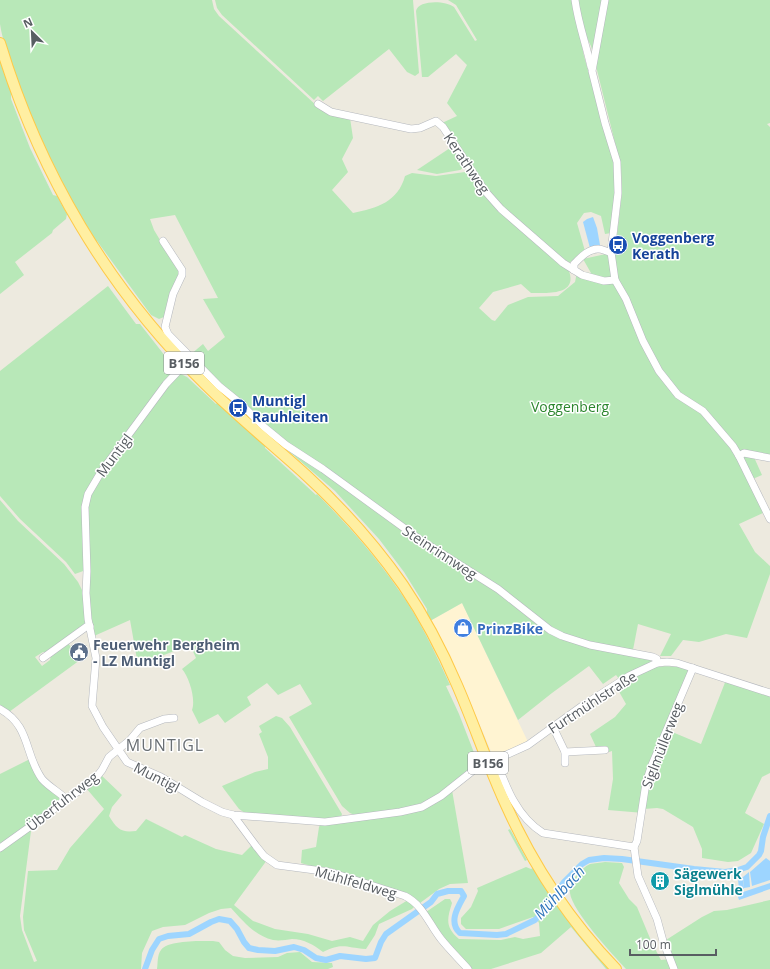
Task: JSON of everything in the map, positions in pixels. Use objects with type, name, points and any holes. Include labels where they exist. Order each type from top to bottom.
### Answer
[{"type":"main road","name":"B156","points":[[0,43],[8,70],[40,151],[70,210],[118,283],[156,332],[185,364],[229,407],[307,476],[346,514],[404,586],[433,636],[457,684],[492,762],[507,807],[521,835],[560,899],[616,969]]},
{"type":"street","points":[[575,0],[581,32],[617,162],[618,193],[611,252],[615,280],[626,299],[643,341],[659,371],[678,395],[703,411],[733,446],[770,519]]},
{"type":"street","points":[[592,71],[605,0]]},
{"type":"street","name":"Kerathweg","points":[[318,104],[331,112],[411,129],[420,128],[436,121],[443,127],[469,168],[493,201],[563,264],[582,275],[604,281],[615,280]]},
{"type":"street","name":"Steinrinnweg","points":[[163,241],[182,270],[182,275],[173,294],[165,327],[168,334],[219,386],[240,403],[264,427],[286,445],[322,469],[422,542],[498,589],[550,630],[590,645],[654,657],[657,659],[657,663]]},
{"type":"street","points":[[574,270],[574,264],[594,249],[611,252]]},
{"type":"street","name":"Muntigl","points":[[185,364],[166,384],[100,472],[88,494],[85,507],[87,571],[86,593],[96,658],[92,690],[92,706],[103,727],[127,762],[161,777],[202,802],[222,812],[233,815],[324,822],[400,812],[422,807],[440,796],[475,769],[492,762]]},
{"type":"street","points":[[739,456],[744,453],[770,458]]},
{"type":"street","points":[[42,658],[86,627],[90,626]]},
{"type":"street","name":"Furtmühlstraße","points":[[492,762],[528,745],[608,688],[634,673],[657,663],[677,663],[770,693]]},
{"type":"street","name":"Siglmüllerweg","points":[[674,969],[663,941],[657,919],[638,876],[634,847],[637,841],[649,773],[693,668]]},
{"type":"street","points":[[0,708],[14,718],[20,725],[35,766],[43,780],[66,799]]},
{"type":"street","name":"Überfuhrweg","points":[[0,848],[95,779],[109,757],[130,740],[140,728],[164,719],[174,718]]},
{"type":"street","points":[[553,727],[565,752],[565,763]]},
{"type":"street","points":[[565,752],[605,750]]},
{"type":"street","points":[[492,762],[518,809],[534,827],[543,833],[634,847]]},
{"type":"street","name":"Mühlfeldweg","points":[[233,815],[264,856],[277,865],[330,872],[405,896],[418,904],[442,940],[468,969]]},
{"type":"shaded area","points":[[462,603],[528,742],[504,753],[493,756],[459,676],[430,621]]},
{"type":"green space","name":"Voggenberg","points":[[0,0],[212,0],[214,9],[219,16],[317,106],[325,112],[350,118],[353,138],[342,159],[348,172],[332,190],[353,213],[378,206],[392,198],[402,185],[405,176],[412,173],[436,176],[465,172],[469,173],[497,207],[569,271],[571,279],[569,285],[565,289],[552,293],[531,293],[521,284],[493,292],[479,308],[495,321],[508,305],[528,297],[558,296],[575,282],[577,272],[591,273],[583,259],[615,252],[622,192],[621,167],[591,46],[576,17],[584,56],[614,163],[616,195],[611,233],[605,234],[601,216],[591,212],[584,213],[577,223],[585,251],[573,261],[564,262],[500,206],[491,196],[442,123],[457,116],[447,103],[467,65],[456,54],[428,77],[422,77],[416,11],[418,7],[427,3],[439,2],[454,7],[475,41],[477,40],[456,5],[448,0],[770,0],[770,123],[767,124],[770,127],[770,458],[753,455],[762,475],[748,481],[763,513],[739,524],[755,552],[770,566],[770,574],[747,638],[726,634],[699,642],[683,640],[671,656],[660,656],[671,634],[638,624],[632,655],[650,658],[652,668],[671,666],[690,669],[665,729],[701,744],[726,680],[770,696],[770,773],[762,777],[745,813],[764,824],[751,853],[738,861],[728,862],[702,858],[702,849],[693,827],[663,809],[644,809],[644,813],[608,810],[613,779],[612,751],[609,752],[607,746],[596,747],[590,734],[615,717],[626,704],[617,688],[623,684],[616,675],[603,684],[589,666],[518,720],[462,603],[430,621],[427,615],[427,609],[404,572],[379,539],[335,491],[265,431],[237,403],[217,389],[212,382],[213,379],[190,355],[203,344],[208,351],[225,337],[203,299],[218,298],[175,215],[150,219],[154,230],[180,273],[171,290],[164,317],[159,319],[151,315],[97,241],[94,242],[48,158],[29,114],[5,46],[0,24]]},
{"type":"green space","points":[[215,0],[413,0],[419,73],[415,76],[407,72],[389,49],[323,101],[318,96],[314,100],[222,15],[217,8]]},
{"type":"green space","points":[[0,59],[11,91],[11,99],[30,148],[53,195],[57,196],[67,214],[66,219],[53,230],[52,233],[15,262],[24,275],[0,294]]},
{"type":"green space","points":[[453,146],[465,166],[460,170],[437,174],[417,170]]},
{"type":"green space","points":[[108,286],[136,324],[140,324],[169,361],[173,370],[171,377],[87,493],[86,570],[75,574],[66,562],[20,519],[0,496],[0,371]]},
{"type":"green space","points":[[179,373],[187,377],[216,404],[217,403],[328,505],[379,563],[420,623],[450,685],[446,686],[459,714],[478,763],[438,795],[427,801],[407,808],[357,816],[350,813],[342,806],[289,717],[312,704],[300,684],[278,695],[267,683],[247,697],[251,705],[225,723],[218,714],[199,724],[192,710],[193,700],[191,688],[182,669],[196,658],[190,645],[138,665],[130,620],[94,636],[88,600],[87,510],[95,482]]},
{"type":"green space","points":[[0,500],[18,521],[64,564],[78,582],[82,590],[87,619],[85,625],[46,652],[43,652],[35,657],[42,666],[50,660],[51,655],[68,643],[80,660],[9,712],[0,706]]},
{"type":"green space","points":[[276,716],[282,718],[290,727],[342,814],[341,817],[323,820],[245,813],[239,809],[222,786],[255,772],[268,769],[268,757],[259,734],[262,732],[259,726]]},
{"type":"green space","points":[[30,759],[62,799],[0,846],[0,774]]},
{"type":"green space","points":[[100,774],[122,795],[112,807],[109,816],[114,824],[123,831],[136,831],[146,819],[182,837],[185,835],[216,849],[242,855],[252,845],[267,860],[234,905],[253,921],[275,929],[308,934],[332,941],[350,937],[363,941],[373,925],[390,911],[408,900],[416,905],[412,909],[379,924],[375,935],[366,949],[340,946],[323,952],[301,940],[273,940],[255,932],[231,908],[221,909],[209,913],[185,925],[163,927],[152,931],[142,953],[141,969],[0,969],[0,850],[26,831],[31,831],[20,916],[22,930],[34,962],[37,961],[24,930],[23,917],[28,871],[57,870],[70,848],[104,809],[86,788]]},
{"type":"green space","points":[[452,790],[468,883],[450,884],[439,889],[420,903],[406,894],[301,863],[302,850],[316,847],[320,825],[408,812]]},
{"type":"green space","points":[[510,829],[527,860],[525,861],[508,830]]},
{"type":"green space","points":[[605,862],[622,863],[624,867],[619,883],[629,899],[637,907],[661,960],[672,959],[666,940],[702,917],[714,911],[727,910],[770,900],[770,969],[626,969],[603,944],[585,921],[572,901],[570,893],[573,880],[583,869],[590,864]]},
{"type":"green space","points":[[526,867],[531,869],[533,868],[552,898],[534,918],[533,917],[499,929],[466,929],[461,924],[461,918],[471,907],[478,891],[477,888]]},
{"type":"green space","points":[[445,899],[450,899],[452,903],[448,918],[449,927],[454,935],[459,939],[501,940],[515,937],[523,939],[540,936],[538,921],[555,902],[572,926],[609,969],[606,969],[571,927],[541,953],[491,969],[471,969],[441,934],[426,912]]},
{"type":"green space","points":[[213,941],[219,942],[225,950],[233,956],[245,958],[278,957],[287,953],[300,952],[312,962],[332,963],[333,967],[328,969],[157,969],[161,950],[170,944]]},
{"type":"water","points":[[593,217],[597,228],[600,245],[590,248],[583,222]]},
{"type":"water","points":[[766,858],[770,861],[770,880],[752,886],[750,872]]},
{"type":"water","points":[[749,872],[750,887],[744,888],[743,877]]},
{"type":"water","points":[[743,877],[744,889],[739,890],[738,879]]},
{"type":"water","points":[[770,883],[770,889],[739,900],[737,894]]},
{"type":"waterway","name":"Mühlbach","points":[[145,969],[152,950],[159,939],[168,936],[189,934],[219,919],[230,921],[249,948],[275,951],[294,947],[304,950],[316,958],[326,960],[340,956],[366,959],[375,958],[381,942],[386,934],[431,902],[437,894],[448,891],[461,891],[464,896],[454,919],[456,929],[460,933],[506,934],[535,920],[546,909],[564,882],[582,864],[589,860],[604,858],[622,859],[725,872],[747,867],[761,851],[763,837],[770,816]]},
{"type":"place","name":"Voggenberg Kerath","points":[[618,245]]},
{"type":"place","name":"Muntigl Rauhleiten","points":[[238,408]]},
{"type":"place","name":"PrinzBike","points":[[463,628]]},
{"type":"place","name":"Feuerwehr Bergheim - LZ Muntigl","points":[[79,652]]},
{"type":"place","name":"Sägewerk Siglmühle","points":[[660,881]]},
{"type":"district","name":"MUNTIGL","points":[[165,745]]}]
